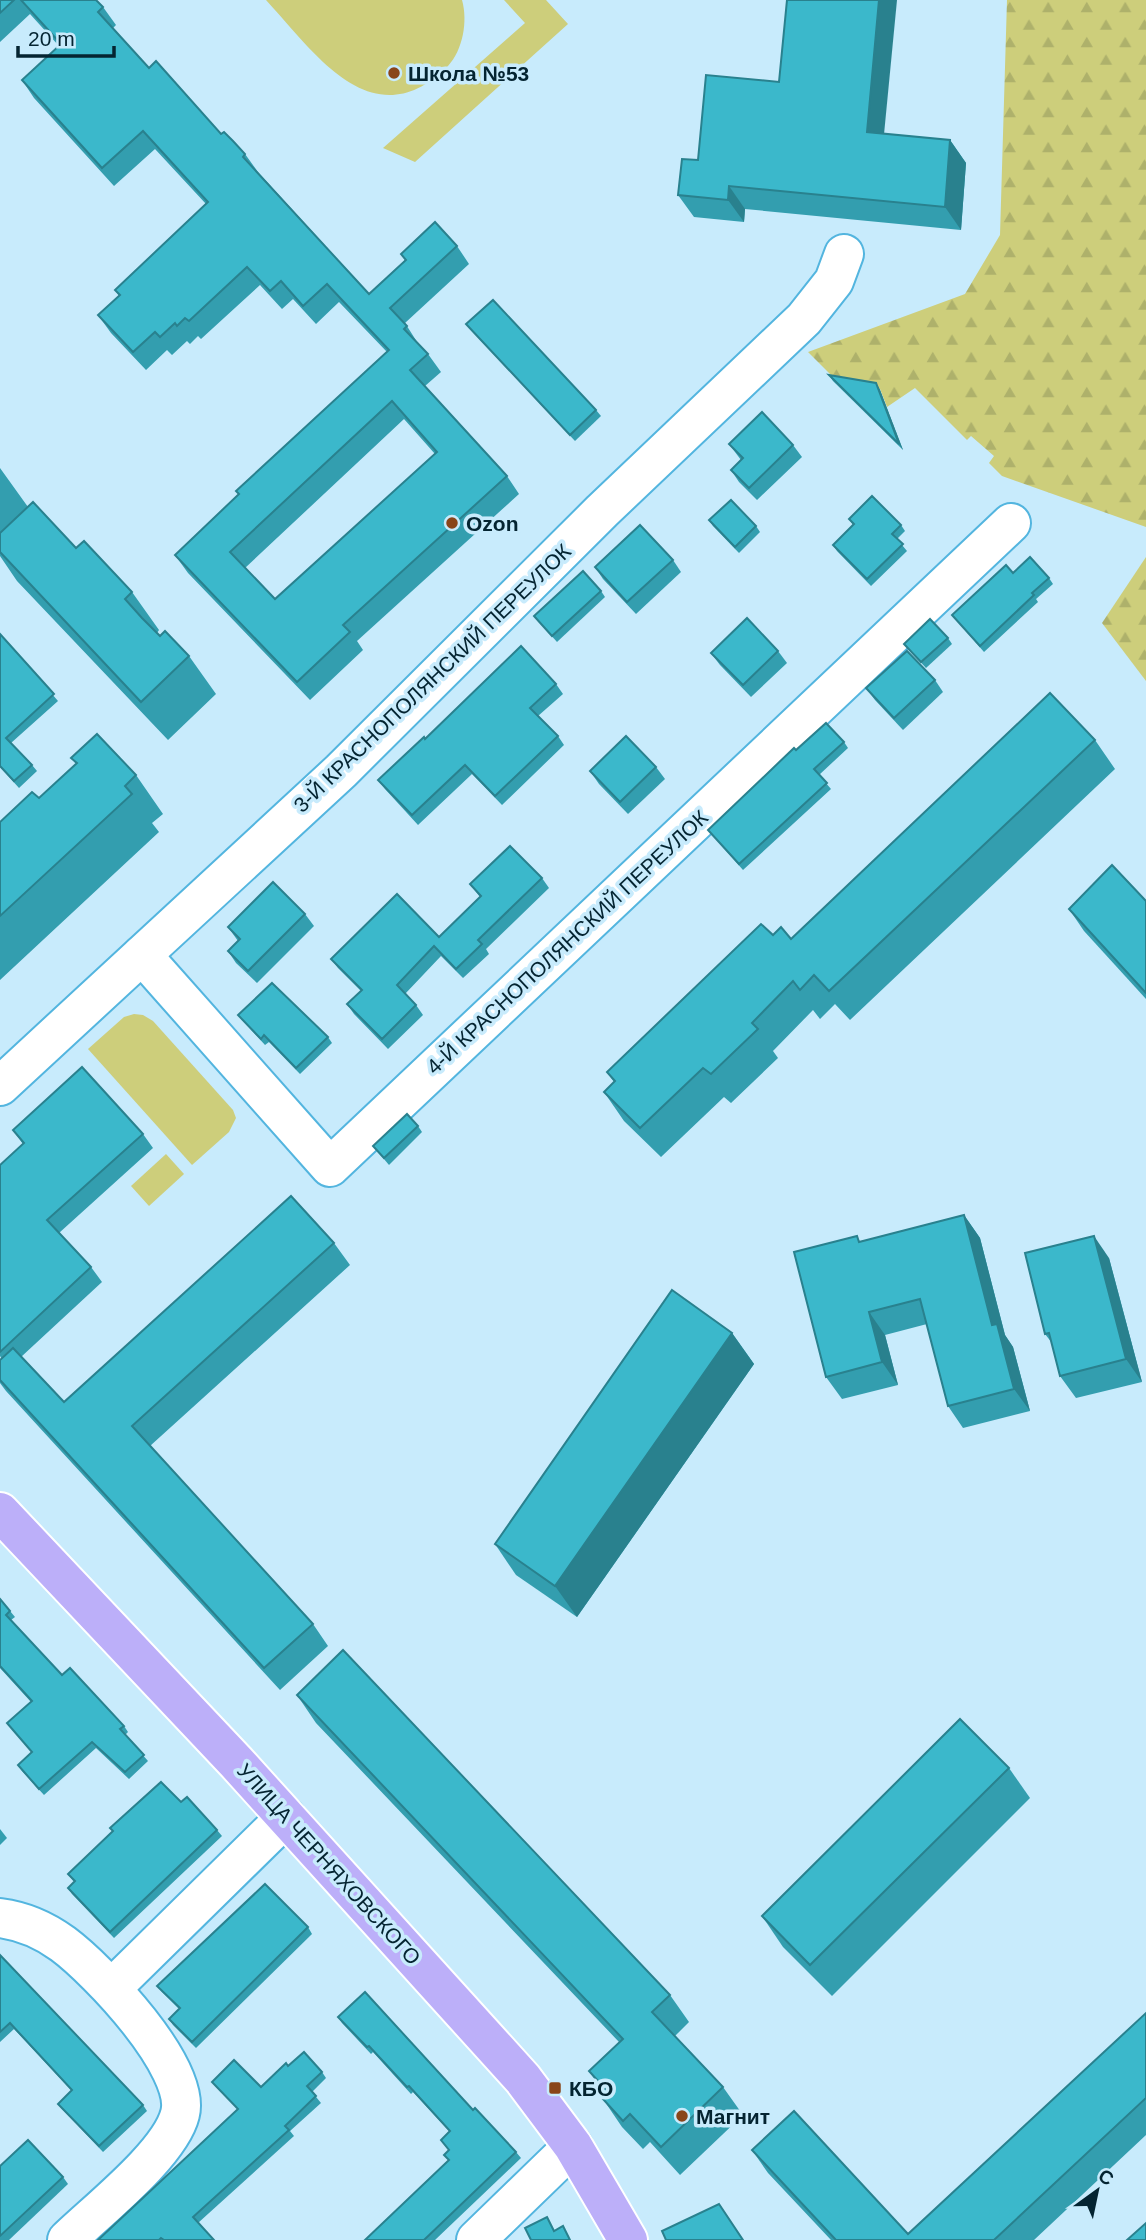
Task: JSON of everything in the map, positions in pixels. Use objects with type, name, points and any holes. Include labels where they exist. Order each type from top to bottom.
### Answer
[{"type":"main road","name":"УЛИЦА ЧЕРНЯХОВСКОГО","points":[[0,1512],[286,1817],[505,2059],[573,2146],[628,2240]]},
{"type":"street","name":"3-Й КРАСНОПОЛЯНСКИЙ ПЕРЕУЛОК","points":[[0,1086],[341,771],[603,511],[804,319],[834,281],[845,254]]},
{"type":"street","name":"4-Й КРАСНОПОЛЯНСКИЙ ПЕРЕУЛОК","points":[[142,955],[330,1167],[1011,523]]},
{"type":"street","points":[[111,1989],[286,1817]]},
{"type":"street","points":[[0,1918],[24,1921],[63,1943],[111,1989],[160,2049],[177,2084],[181,2112],[170,2137],[152,2159],[67,2240]]},
{"type":"street","points":[[476,2240],[573,2146]]},
{"type":"green space","points":[[266,0],[462,0],[463,35],[461,44],[448,66],[421,87],[395,95],[370,92],[347,81],[325,64]]},
{"type":"green space","points":[[504,0],[546,0],[568,24],[415,162],[383,148],[525,23]]},
{"type":"green space","points":[[1007,0],[1146,0],[1146,527],[1002,476],[989,463],[994,456],[971,436],[967,440],[915,388],[887,407],[880,389],[864,386],[853,397],[808,352],[965,294],[1000,235]]},
{"type":"green space","points":[[1146,557],[1146,681],[1102,623]]},
{"type":"green space","points":[[143,1015],[153,1021],[233,1110],[236,1118],[229,1132],[192,1165],[88,1049],[124,1017]]},
{"type":"green space","points":[[166,1154],[184,1174],[149,1206],[131,1186]]},
{"type":"building","points":[[0,0],[14,0],[0,13]]},
{"type":"building","points":[[21,0],[96,0],[103,7],[98,12],[149,68],[156,61],[221,134],[224,132],[245,154],[243,157],[369,294],[406,260],[401,254],[435,222],[457,246],[390,308],[407,326],[404,329],[428,354],[410,370],[507,476],[343,625],[350,632],[297,682],[175,555],[239,494],[236,491],[389,350],[327,284],[303,306],[281,281],[270,291],[247,267],[189,321],[185,318],[177,326],[175,323],[160,337],[155,332],[133,352],[98,315],[120,295],[115,290],[208,202],[143,131],[102,168],[22,80],[61,44]],"holes":[[[392,401],[437,452],[275,599],[230,552]]]},
{"type":"building","points":[[787,0],[879,0],[867,132],[950,140],[945,207],[729,186],[728,200],[678,195],[682,159],[698,160],[706,75],[779,82]]},
{"type":"building","points":[[493,300],[596,410],[570,435],[466,324]]},
{"type":"building","points":[[829,375],[876,383],[899,444]]},
{"type":"building","points":[[762,412],[793,445],[749,488],[731,470],[743,458],[729,444]]},
{"type":"building","points":[[872,496],[901,525],[892,534],[903,544],[867,579],[833,545],[854,524],[849,519]]},
{"type":"building","points":[[731,500],[756,526],[735,547],[709,520]]},
{"type":"building","points":[[33,502],[76,548],[84,541],[132,592],[125,599],[142,618],[160,636],[165,631],[189,656],[141,702],[0,552],[0,533]]},
{"type":"building","points":[[640,525],[673,560],[627,602],[595,567]]},
{"type":"building","points":[[1030,557],[1049,578],[980,646],[952,615],[1006,565],[1013,573]]},
{"type":"building","points":[[583,571],[601,591],[552,636],[534,616]]},
{"type":"building","points":[[747,618],[778,651],[743,685],[711,653]]},
{"type":"building","points":[[930,619],[948,638],[921,662],[904,644]]},
{"type":"building","points":[[0,634],[54,694],[6,738],[32,765],[14,781],[0,766]]},
{"type":"building","points":[[521,646],[556,684],[530,708],[558,736],[495,796],[465,765],[412,815],[378,780],[424,737],[425,739]]},
{"type":"building","points":[[907,651],[935,680],[894,718],[866,688]]},
{"type":"building","points":[[1050,693],[1095,740],[829,991],[814,975],[800,990],[793,981],[752,1023],[758,1029],[711,1074],[703,1068],[640,1128],[604,1092],[615,1081],[607,1072],[761,924],[773,935],[781,927],[791,939]]},
{"type":"building","points":[[826,723],[844,742],[814,769],[827,783],[739,864],[708,830],[794,748],[796,750]]},
{"type":"building","points":[[97,734],[136,775],[125,786],[132,794],[0,916],[0,822],[32,792],[39,798],[77,763],[71,758]]},
{"type":"building","points":[[626,736],[656,767],[620,802],[590,771]]},
{"type":"building","points":[[510,846],[542,878],[478,940],[482,944],[456,969],[434,946],[397,985],[416,1005],[382,1039],[347,1004],[362,990],[331,959],[397,894],[439,937],[481,896],[470,884]]},
{"type":"building","points":[[1112,865],[1146,901],[1146,993],[1069,909]]},
{"type":"building","points":[[273,882],[305,914],[248,971],[228,951],[240,939],[228,927]]},
{"type":"building","points":[[272,983],[328,1037],[296,1068],[264,1035],[261,1039],[238,1015]]},
{"type":"building","points":[[82,1067],[143,1134],[47,1220],[91,1267],[0,1352],[0,1165],[24,1143],[13,1130]]},
{"type":"building","points":[[407,1114],[418,1126],[384,1158],[373,1146]]},
{"type":"building","points":[[291,1196],[334,1243],[132,1426],[313,1624],[264,1668],[0,1380],[0,1360],[13,1348],[64,1402]]},
{"type":"building","points":[[964,1215],[992,1325],[997,1324],[1014,1389],[948,1406],[920,1299],[869,1312],[882,1362],[826,1377],[794,1252],[857,1236],[859,1242]]},
{"type":"building","points":[[1094,1236],[1126,1359],[1060,1376],[1049,1333],[1045,1334],[1025,1253]]},
{"type":"building","points":[[672,1290],[732,1333],[555,1586],[495,1544]]},
{"type":"building","points":[[0,1599],[10,1611],[6,1615],[62,1675],[70,1668],[124,1726],[120,1729],[144,1755],[125,1772],[92,1742],[39,1789],[18,1765],[32,1752],[7,1723],[32,1701],[0,1666]]},
{"type":"building","points":[[343,1650],[670,1995],[652,2012],[723,2087],[661,2147],[630,2114],[623,2121],[603,2099],[609,2093],[589,2071],[623,2039],[297,1695]]},
{"type":"building","points":[[960,1719],[1009,1768],[810,1965],[762,1916]]},
{"type":"building","points":[[161,1782],[181,1802],[187,1797],[217,1830],[110,1932],[68,1888],[75,1881],[68,1874],[113,1831],[110,1828]]},
{"type":"building","points":[[265,1884],[308,1927],[192,2042],[169,2019],[180,2008],[157,1986]]},
{"type":"building","points":[[0,1955],[143,2105],[99,2146],[58,2104],[72,2090],[10,2023],[0,2032]]},
{"type":"building","points":[[365,1992],[473,2110],[475,2108],[516,2152],[424,2240],[365,2240],[449,2160],[444,2155],[449,2150],[441,2140],[450,2131],[409,2086],[407,2087],[338,2017]]},
{"type":"building","points":[[1146,2013],[1146,2098],[994,2240],[836,2240],[752,2150],[794,2111],[908,2234]]},
{"type":"building","points":[[304,2052],[322,2072],[307,2086],[316,2096],[285,2126],[289,2130],[193,2217],[214,2240],[98,2240],[238,2109],[212,2082],[234,2060],[261,2087],[286,2063],[288,2066]]},
{"type":"building","points":[[28,2140],[63,2177],[0,2236],[0,2166]]},
{"type":"building","points":[[719,2204],[743,2240],[666,2240],[662,2231]]},
{"type":"building","points":[[547,2217],[554,2231],[563,2226],[570,2240],[531,2240],[525,2228]]},
{"type":"building","points":[[1146,2223],[1146,2240],[1127,2240]]},
{"type":"place","name":"Школа №53","points":[[394,73]]},
{"type":"place","name":"Ozon","points":[[452,523]]},
{"type":"place","name":"КБО","points":[[555,2088]]},
{"type":"place","name":"Магнит","points":[[682,2116]]}]
